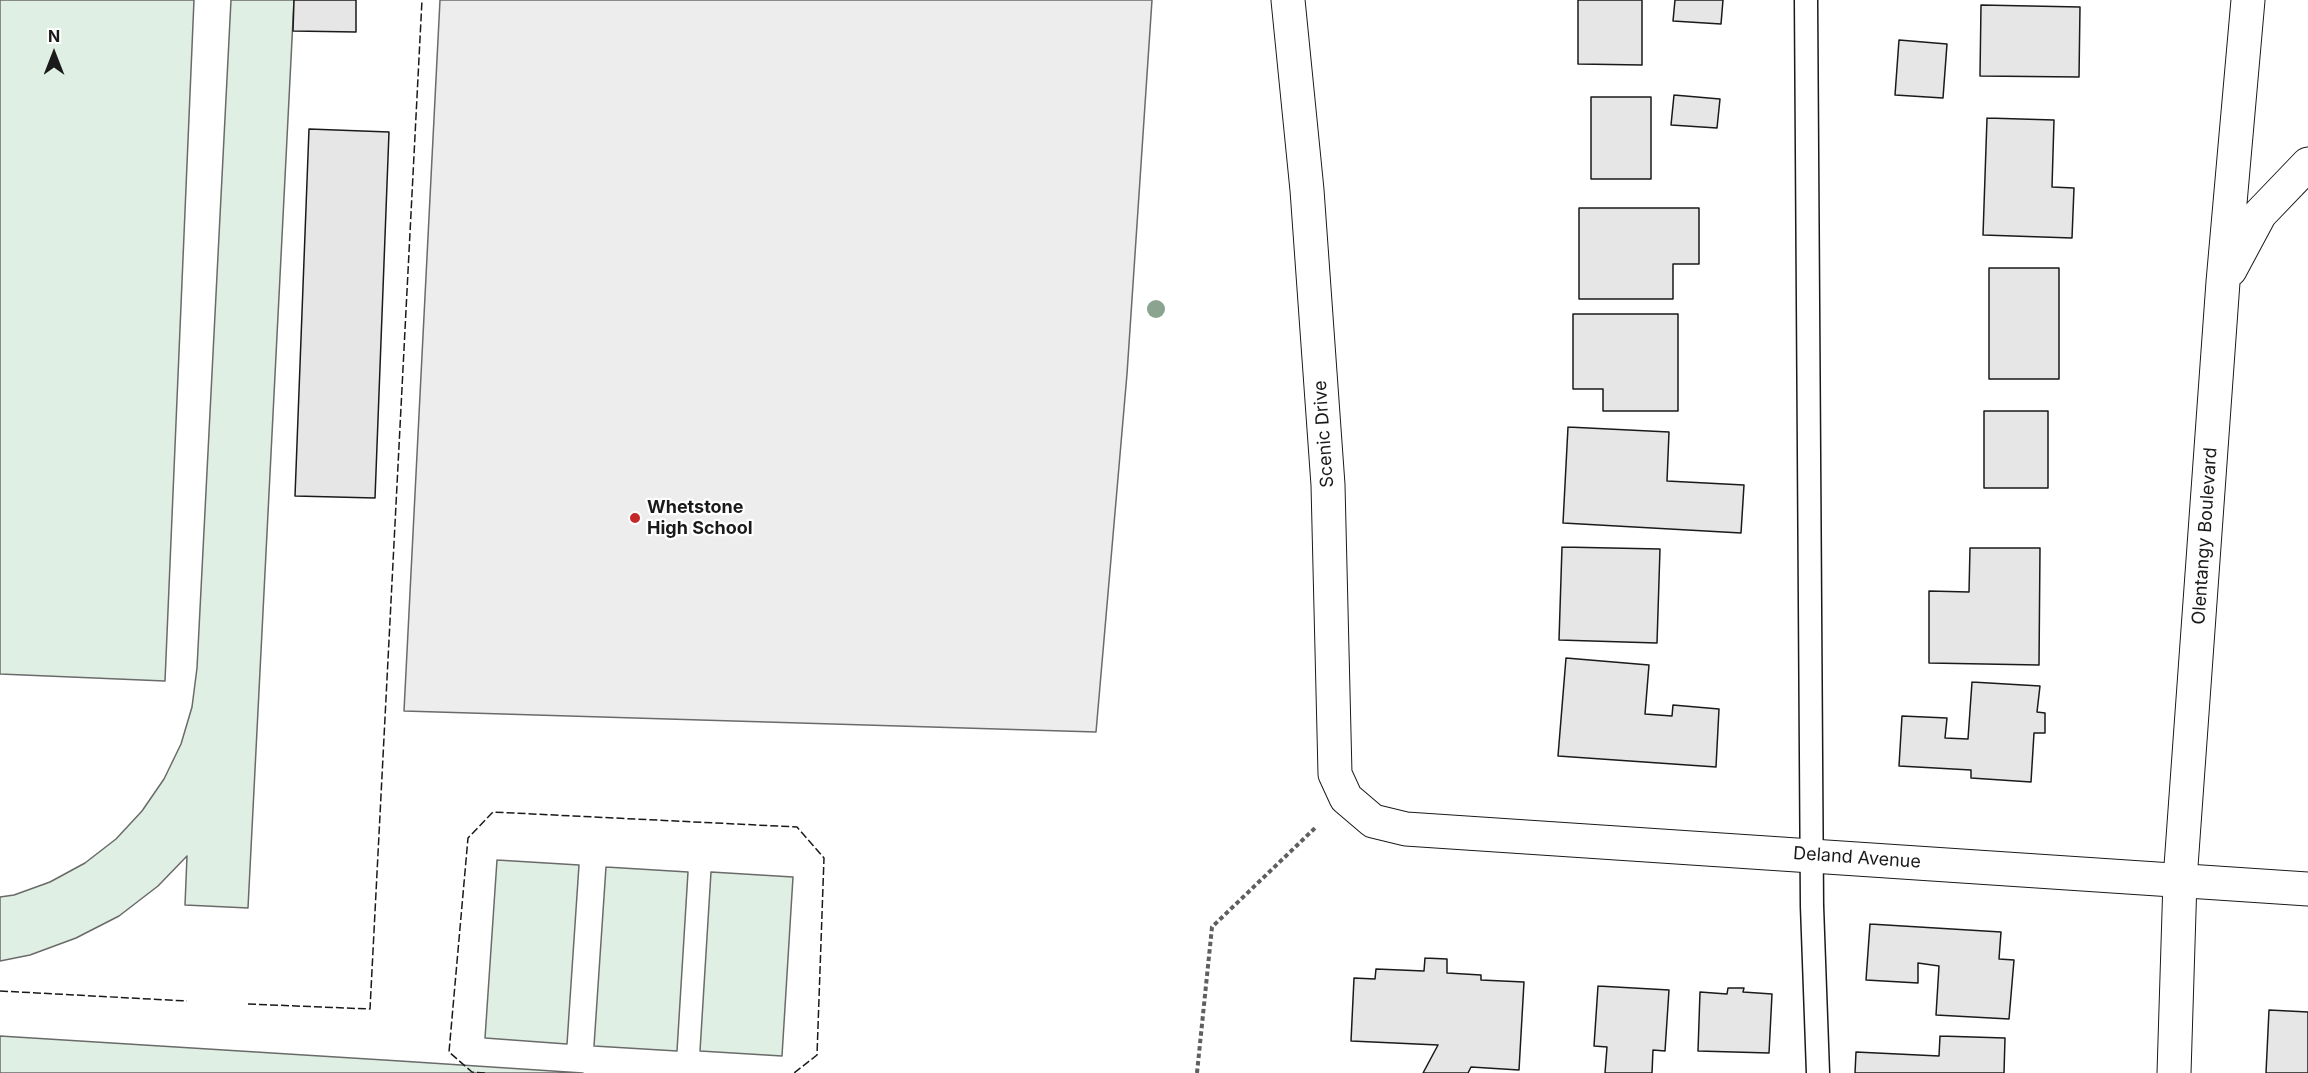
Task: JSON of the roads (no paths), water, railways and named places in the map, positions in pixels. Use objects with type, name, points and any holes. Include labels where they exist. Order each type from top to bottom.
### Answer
[{"type":"street","name":"Scenic Drive","points":[[1288,0],[1307,189],[1328,485],[1335,774],[1346,798],[1372,821],[1406,829]]},
{"type":"street","name":"Olentangy Boulevard","points":[[2174,1073],[2180,880],[2223,282],[2247,0]]},
{"type":"street","points":[[2223,282],[2260,214],[2308,164]]},
{"type":"street","name":"Deland Avenue","points":[[1406,829],[2308,889]]},
{"type":"lane","points":[[1806,0],[1812,855],[1818,1073]]},
{"type":"place","name":"Whetstone High School","points":[[635,518]]}]
